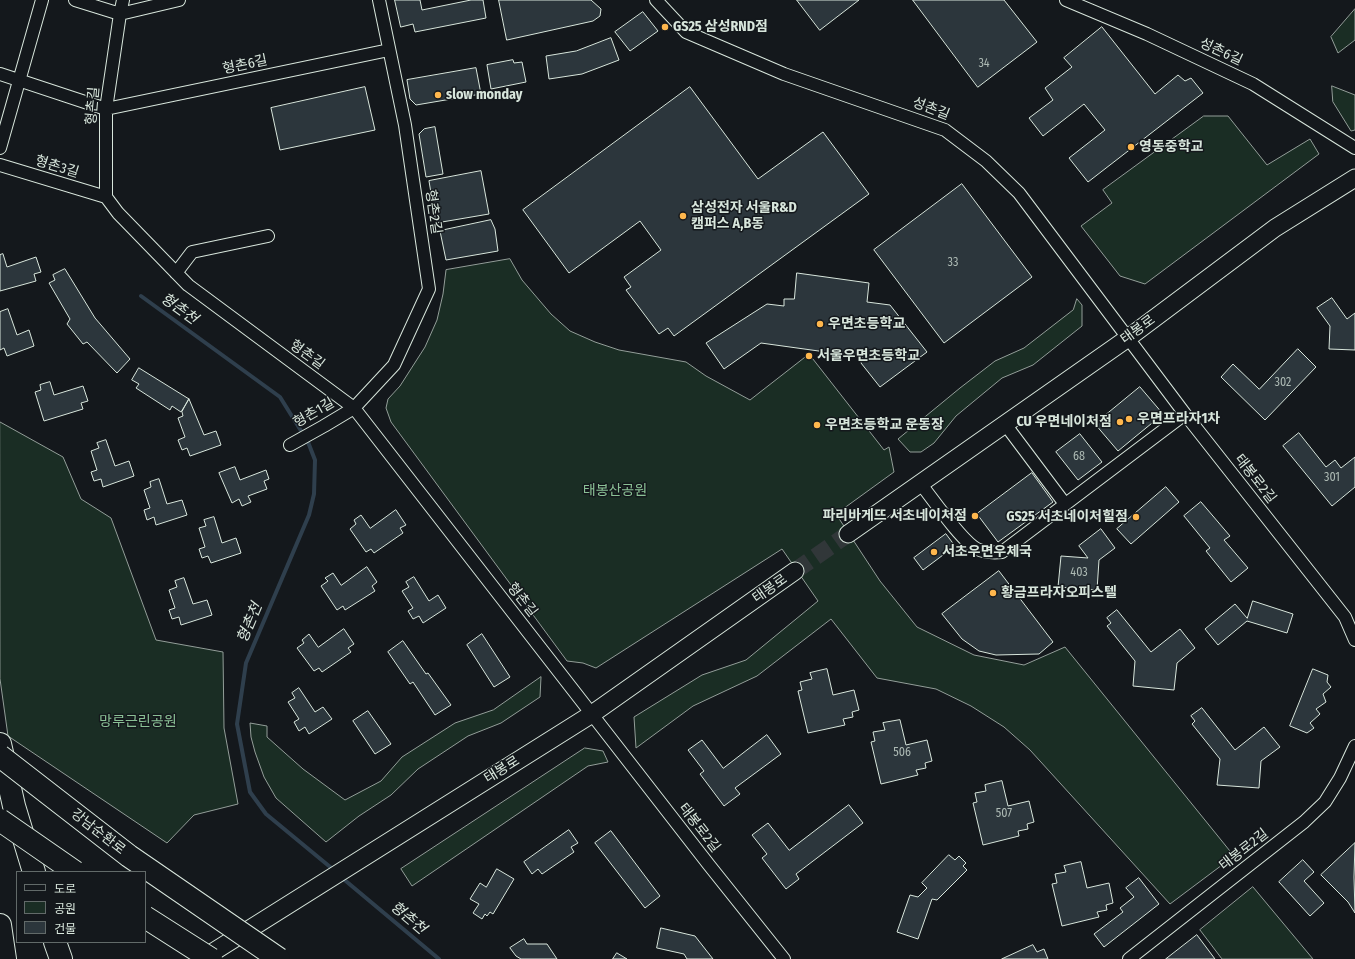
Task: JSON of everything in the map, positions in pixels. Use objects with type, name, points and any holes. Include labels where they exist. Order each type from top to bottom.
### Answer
[{"type":"highway","points":[[0,744],[14,806],[34,871]]},
{"type":"highway","name":"강남순환로","points":[[0,756],[129,856],[279,959]]},
{"type":"highway","points":[[0,820],[74,871]]},
{"type":"highway","points":[[146,918],[211,959]]},
{"type":"highway","points":[[0,925],[5,959]]},
{"type":"highway","points":[[55,943],[61,959]]},
{"type":"street","points":[[0,148],[42,0]]},
{"type":"street","points":[[75,0],[120,14],[179,0]]},
{"type":"street","name":"형촌길","points":[[123,0],[106,109],[106,197],[118,213],[188,285],[354,408],[592,714]]},
{"type":"street","name":"형촌2길","points":[[354,408],[394,365],[429,289],[405,125],[378,0]]},
{"type":"street","name":"성촌길","points":[[656,0],[686,32],[784,74],[945,130],[986,161],[1018,193],[1128,338]]},
{"type":"street","name":"성촌6길","points":[[1066,0],[1146,34],[1253,84],[1355,148]]},
{"type":"street","name":"형촌6길","points":[[106,109],[389,50]]},
{"type":"street","points":[[0,74],[106,109]]},
{"type":"street","name":"형촌3길","points":[[0,165],[106,197]]},
{"type":"street","name":"태봉로","points":[[848,534],[1128,338],[1275,228],[1355,178]]},
{"type":"street","points":[[176,273],[192,252],[268,236]]},
{"type":"street","name":"태봉로2길","points":[[1128,338],[1185,414],[1345,616],[1355,640]]},
{"type":"street","name":"형촌1길","points":[[290,444],[354,408]]},
{"type":"street","points":[[920,483],[963,538],[976,549],[988,553],[1002,552],[1185,414]]},
{"type":"street","points":[[1004,424],[1065,504]]},
{"type":"street","name":"태봉로","points":[[202,959],[592,714],[795,571]]},
{"type":"street","name":"태봉로2길","points":[[592,714],[784,959]]},
{"type":"street","name":"태봉로2길","points":[[1129,959],[1304,822],[1325,802],[1340,778],[1355,746]]},
{"type":"green space","points":[[1355,9],[1355,40],[1338,53],[1331,37]]},
{"type":"green space","points":[[1332,86],[1355,95],[1355,130],[1351,131],[1333,102]]},
{"type":"green space","points":[[1204,116],[1228,116],[1267,165],[1310,139],[1319,154],[1145,284],[1120,276],[1081,226],[1112,203],[1103,190]]},
{"type":"green space","name":"태봉산공원","points":[[510,259],[522,280],[551,314],[570,331],[595,342],[619,350],[686,362],[706,376],[750,400],[809,354],[884,450],[889,447],[894,472],[836,514],[880,581],[917,627],[974,655],[1024,665],[1065,647],[1234,856],[1170,904],[1030,750],[1004,727],[971,706],[936,689],[877,678],[831,619],[757,676],[693,706],[636,748],[634,717],[702,675],[746,660],[818,601],[782,549],[596,668],[583,663],[567,661],[391,422],[386,408],[388,399],[400,386],[425,347],[437,320],[443,294],[446,270]]},
{"type":"green space","points":[[1077,299],[1082,305],[1082,326],[1033,365],[1002,378],[956,416],[934,443],[921,452],[910,452],[898,439],[995,361],[1024,348],[1073,310]]},
{"type":"green space","name":"망루근린공원","points":[[0,422],[63,457],[81,499],[111,518],[156,640],[223,652],[224,728],[238,804],[194,815],[167,843],[8,736],[0,679]]},
{"type":"green space","points":[[541,677],[540,697],[501,723],[468,736],[418,769],[391,795],[359,816],[326,842],[276,798],[264,777],[251,737],[250,723],[267,726],[267,737],[303,769],[345,800],[381,781],[402,757],[455,723],[493,710]]},
{"type":"green space","points":[[585,748],[603,751],[608,762],[588,766],[412,886],[401,869]]},
{"type":"green space","points":[[1253,887],[1313,959],[1222,959],[1200,930]]},
{"type":"building","points":[[395,0],[420,0],[422,10],[471,0],[483,0],[486,18],[415,32],[413,24],[401,27]]},
{"type":"building","points":[[499,0],[591,0],[601,9],[600,16],[593,21],[507,40]]},
{"type":"building","points":[[797,0],[859,0],[820,30]]},
{"type":"building","points":[[913,0],[1004,0],[1037,42],[978,87]]},
{"type":"building","points":[[643,12],[658,31],[630,51],[615,32]]},
{"type":"building","name":"영동중학교","points":[[1102,27],[1155,94],[1178,75],[1185,81],[1191,78],[1203,93],[1088,182],[1069,158],[1105,130],[1084,104],[1043,136],[1029,118],[1053,100],[1045,88],[1072,67],[1064,58]]},
{"type":"building","points":[[611,38],[619,60],[582,74],[549,79],[546,56],[576,51]]},
{"type":"building","points":[[513,60],[514,63],[522,62],[526,82],[491,89],[487,65]]},
{"type":"building","points":[[476,68],[481,94],[416,105],[410,99],[407,80]]},
{"type":"building","points":[[365,87],[375,130],[280,150],[271,108]]},
{"type":"building","name":"삼성전자 서울R&D 캠퍼스 A,B동","points":[[690,87],[758,179],[823,132],[869,194],[674,336],[668,328],[659,334],[626,290],[631,287],[624,277],[661,250],[640,221],[569,273],[523,210]]},
{"type":"building","points":[[435,127],[443,174],[426,177],[419,134],[424,129]]},
{"type":"building","points":[[481,171],[489,214],[436,223],[429,181]]},
{"type":"building","points":[[962,184],[1032,277],[944,343],[874,250]]},
{"type":"building","points":[[491,220],[495,229],[498,251],[446,260],[440,231]]},
{"type":"building","points":[[3,254],[7,267],[36,257],[41,272],[34,274],[36,281],[0,291],[0,255]]},
{"type":"building","points":[[65,269],[95,318],[130,359],[117,373],[87,342],[83,344],[67,324],[70,319],[49,283],[55,280],[53,275]]},
{"type":"building","name":"우면초등학교","points":[[797,273],[869,283],[867,302],[890,305],[927,352],[880,387],[861,363],[862,357],[761,343],[724,369],[706,343],[767,304],[784,306],[784,299],[794,299]]},
{"type":"building","points":[[1332,298],[1347,319],[1355,313],[1355,350],[1329,349],[1330,326],[1317,308]]},
{"type":"building","points":[[8,309],[17,335],[29,330],[34,346],[7,356],[4,348],[0,350],[0,312]]},
{"type":"building","points":[[1298,349],[1316,367],[1265,420],[1221,377],[1233,364],[1259,389]]},
{"type":"building","points":[[139,368],[189,399],[181,412],[172,406],[170,410],[136,388],[139,384],[132,380]]},
{"type":"building","points":[[50,382],[54,395],[83,386],[88,401],[81,403],[83,409],[44,421],[35,392],[41,390],[40,385]]},
{"type":"building","name":"우면프라자1차","points":[[1140,387],[1163,414],[1118,451],[1095,424]]},
{"type":"building","points":[[189,399],[204,435],[216,431],[221,445],[190,456],[187,448],[182,450],[178,440],[185,437],[178,418],[183,416],[182,412]]},
{"type":"building","points":[[1299,433],[1326,467],[1335,460],[1341,468],[1355,457],[1355,487],[1332,506],[1283,446]]},
{"type":"building","points":[[1080,434],[1102,462],[1078,480],[1056,452]]},
{"type":"building","points":[[106,440],[115,466],[129,461],[134,476],[103,487],[101,479],[94,481],[91,472],[97,470],[91,451],[99,448],[97,443]]},
{"type":"building","points":[[235,467],[240,480],[266,470],[269,479],[264,481],[267,489],[248,496],[251,502],[242,506],[239,499],[232,503],[219,473]]},
{"type":"building","points":[[1032,473],[1053,502],[998,542],[977,514]]},
{"type":"building","points":[[159,479],[167,504],[182,500],[187,515],[156,525],[154,517],[147,520],[144,510],[150,508],[144,490],[151,487],[150,482]]},
{"type":"building","points":[[1166,487],[1179,502],[1131,544],[1117,529]]},
{"type":"building","points":[[1201,502],[1230,536],[1224,540],[1248,568],[1231,582],[1206,551],[1210,548],[1184,516]]},
{"type":"building","points":[[396,510],[406,525],[400,528],[403,533],[374,553],[371,549],[366,552],[350,529],[356,524],[354,520],[361,515],[370,528]]},
{"type":"building","points":[[214,517],[222,543],[236,538],[241,553],[211,563],[208,556],[202,558],[199,549],[205,547],[199,528],[206,526],[204,520]]},
{"type":"building","points":[[1101,529],[1115,548],[1099,560],[1097,590],[1058,587],[1061,556],[1088,558],[1079,546]]},
{"type":"building","name":"서초우면우체국","points":[[946,534],[955,546],[923,570],[914,558]]},
{"type":"building","points":[[367,567],[377,582],[372,586],[375,591],[345,610],[343,606],[337,610],[321,586],[328,581],[325,578],[333,573],[341,585]]},
{"type":"building","name":"황금프라자오피스텔","points":[[999,571],[1053,642],[1039,654],[996,655],[979,651],[962,639],[942,614]]},
{"type":"building","points":[[414,577],[429,601],[438,595],[446,608],[423,623],[419,616],[413,619],[408,611],[413,608],[402,591],[409,587],[406,582]]},
{"type":"building","points":[[184,578],[193,604],[207,600],[212,615],[181,625],[179,617],[172,619],[169,610],[175,608],[169,590],[177,587],[175,581]]},
{"type":"building","points":[[1253,601],[1293,614],[1287,633],[1247,621],[1218,645],[1205,629],[1235,604],[1247,618]]},
{"type":"building","points":[[1117,610],[1151,652],[1180,629],[1195,648],[1177,663],[1174,690],[1133,686],[1135,661],[1107,626],[1111,623],[1107,618]]},
{"type":"building","points":[[344,629],[354,644],[348,648],[351,652],[322,672],[319,668],[314,671],[297,648],[304,643],[302,640],[309,634],[318,647]]},
{"type":"building","points":[[482,634],[510,677],[494,687],[467,645]]},
{"type":"building","points":[[403,641],[426,674],[428,673],[451,705],[435,715],[413,682],[410,684],[388,652]]},
{"type":"building","points":[[827,669],[833,695],[854,690],[859,710],[852,712],[853,717],[843,719],[845,725],[808,733],[798,691],[802,690],[800,682],[812,679],[810,673]]},
{"type":"building","points":[[1313,669],[1328,675],[1327,682],[1331,687],[1323,694],[1326,702],[1316,709],[1320,714],[1310,723],[1314,728],[1307,733],[1290,726]]},
{"type":"building","points":[[299,688],[315,712],[323,707],[332,719],[309,734],[305,727],[299,731],[294,722],[299,719],[288,702],[295,698],[292,693]]},
{"type":"building","points":[[1202,708],[1235,750],[1264,727],[1280,747],[1261,761],[1259,788],[1217,785],[1220,759],[1192,724],[1195,721],[1191,716]]},
{"type":"building","points":[[368,711],[391,744],[375,754],[353,721]]},
{"type":"building","points":[[900,720],[906,745],[927,740],[932,761],[925,763],[926,768],[916,770],[918,775],[881,784],[871,742],[875,741],[873,732],[885,730],[883,723]]},
{"type":"building","points":[[767,735],[781,754],[735,788],[740,794],[724,806],[700,774],[704,771],[688,750],[702,740],[723,768]]},
{"type":"building","points":[[1002,781],[1008,806],[1029,801],[1034,822],[1027,824],[1028,829],[1018,831],[1019,836],[983,845],[973,803],[977,802],[975,793],[986,791],[985,785]]},
{"type":"building","points":[[849,805],[863,823],[796,874],[799,879],[786,889],[762,858],[767,854],[752,835],[768,823],[789,850]]},
{"type":"building","points":[[569,830],[578,843],[571,847],[574,852],[542,874],[538,869],[532,874],[524,862]]},
{"type":"building","points":[[611,831],[660,896],[645,908],[595,843]]},
{"type":"building","points":[[1355,843],[1355,913],[1348,902],[1321,875]]},
{"type":"building","points":[[949,855],[955,860],[959,856],[966,863],[963,866],[967,870],[937,900],[932,899],[918,939],[897,932],[910,895],[918,897],[927,888],[922,883]]},
{"type":"building","points":[[1303,860],[1314,872],[1304,881],[1324,903],[1310,916],[1279,882]]},
{"type":"building","points":[[1081,862],[1087,888],[1109,883],[1113,903],[1106,905],[1107,910],[1097,912],[1099,917],[1062,926],[1052,884],[1057,883],[1055,874],[1066,872],[1064,866]]},
{"type":"building","points":[[497,869],[514,879],[493,914],[490,912],[487,916],[485,914],[482,919],[473,913],[479,904],[470,899],[480,883],[486,887]]},
{"type":"building","points":[[1139,878],[1159,904],[1104,947],[1094,934],[1123,912],[1120,908],[1134,897],[1126,888]]},
{"type":"building","points":[[661,928],[695,936],[713,959],[687,959],[684,954],[657,948]]},
{"type":"building","points":[[1197,935],[1215,959],[1166,959]]},
{"type":"building","points":[[524,939],[527,944],[547,944],[557,959],[521,959],[516,956],[510,948]]},
{"type":"building","points":[[1033,945],[1037,952],[1044,949],[1048,959],[1002,959]]},
{"type":"building","points":[[617,953],[627,959],[613,959]]},
{"type":"waterway","name":"형촌천","points":[[141,296],[280,397],[308,442],[315,460],[314,494],[309,515],[246,663],[237,724],[250,792],[266,814],[335,871]]},
{"type":"waterway","name":"형촌천","points":[[341,877],[439,959]]},
{"type":"tunnel","points":[[795,571],[848,534]]},
{"type":"place","name":"GS25 삼성RND점","points":[[665,27]]},
{"type":"place","name":"slow monday","points":[[438,95]]},
{"type":"place","name":"영동중학교","points":[[1131,147]]},
{"type":"place","name":"삼성전자 서울R&D 캠퍼스 A,B동","points":[[683,216]]},
{"type":"place","name":"우면초등학교","points":[[820,324]]},
{"type":"place","name":"서울우면초등학교","points":[[809,356]]},
{"type":"place","name":"우면프라자1차","points":[[1129,419]]},
{"type":"place","name":"CU 우면네이처점","points":[[1120,422]]},
{"type":"place","name":"우면초등학교 운동장","points":[[817,425]]},
{"type":"place","name":"파리바게뜨 서초네이처점","points":[[975,516]]},
{"type":"place","name":"GS25 서초네이처힐점","points":[[1136,517]]},
{"type":"place","name":"서초우면우체국","points":[[934,552]]},
{"type":"place","name":"황금프라자오피스텔","points":[[993,593]]}]
